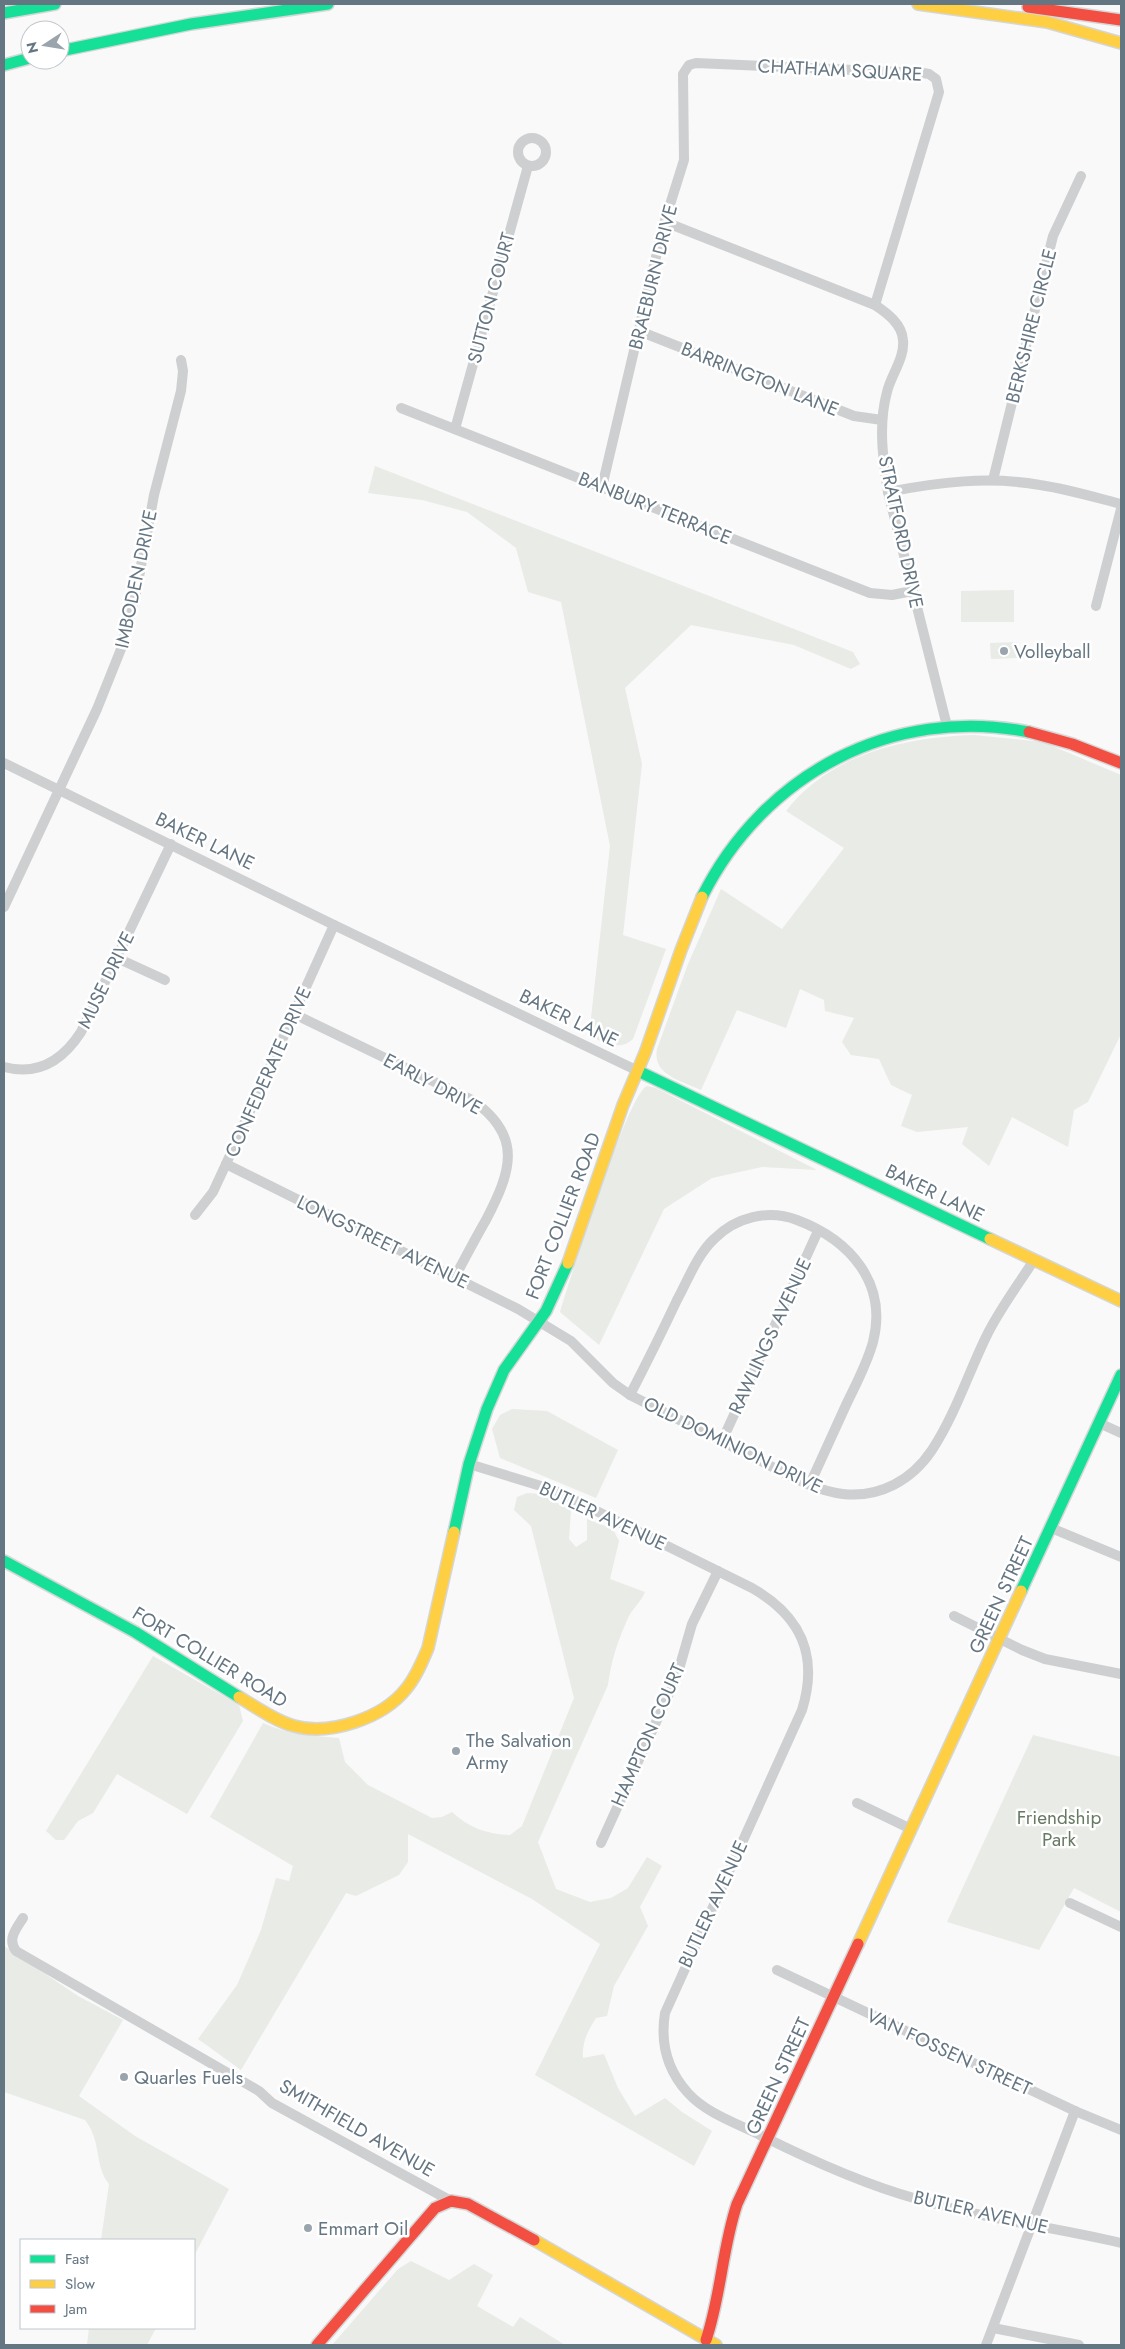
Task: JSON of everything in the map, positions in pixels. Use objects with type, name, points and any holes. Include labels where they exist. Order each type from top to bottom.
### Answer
[{"type":"main road","points":[[4,13],[55,4]]},
{"type":"main road","points":[[70,49],[191,24],[328,4]]},
{"type":"main road","points":[[918,4],[1037,21],[1084,31],[1121,43]]},
{"type":"main road","points":[[992,4],[1121,20]]},
{"type":"main road","points":[[4,65],[20,61]]},
{"type":"main road","name":"FORT COLLIER ROAD","points":[[4,1562],[136,1632],[252,1705],[293,1726],[309,1728],[342,1726],[370,1716],[386,1707],[406,1689],[422,1663],[437,1616],[469,1464],[494,1389],[509,1363],[540,1321],[564,1273],[624,1102],[638,1071],[703,894],[724,857],[754,820],[795,783],[840,755],[886,738],[947,726],[981,726],[1022,730],[1079,746],[1121,763]]},
{"type":"main road","name":"BAKER LANE","points":[[638,1071],[1121,1302]]},
{"type":"main road","name":"GREEN STREET","points":[[709,2343],[718,2306],[726,2238],[731,2220],[1121,1375]]},
{"type":"main road","points":[[316,2345],[430,2214],[442,2204],[451,2201]]},
{"type":"main road","name":"SMITHFIELD AVENUE","points":[[451,2201],[468,2204],[633,2297],[709,2343]]},
{"type":"street","name":"CHATHAM SQUARE","points":[[687,67],[696,63],[914,72],[929,74],[936,79],[939,92],[875,305]]},
{"type":"street","name":"BRAEBURN DRIVE","points":[[602,487],[665,222],[684,160],[684,74],[687,67]]},
{"type":"street","name":"SUTTON COURT","points":[[455,429],[528,166]]},
{"type":"street","name":"BERKSHIRE CIRCLE","points":[[993,480],[1051,244],[1060,219],[1081,176]]},
{"type":"street","name":"STRATFORD DRIVE","points":[[665,222],[875,305],[894,320],[903,340],[902,356],[887,393],[882,420],[884,465],[888,492],[947,726]]},
{"type":"street","name":"BARRINGTON LANE","points":[[639,331],[854,416],[882,420]]},
{"type":"street","name":"IMBODEN DRIVE","points":[[4,906],[110,680],[129,625],[154,495],[182,391],[183,371],[181,360]]},
{"type":"street","name":"BANBURY TERRACE","points":[[400,408],[870,593],[892,596],[912,591]]},
{"type":"street","points":[[888,492],[944,482],[993,480],[1039,484],[1121,504]]},
{"type":"street","points":[[1096,606],[1121,509]]},
{"type":"street","name":"BAKER LANE","points":[[4,763],[334,925],[638,1071]]},
{"type":"street","name":"MUSE DRIVE","points":[[4,1067],[14,1070],[37,1069],[48,1065],[65,1053],[81,1032],[171,844]]},
{"type":"street","name":"CONFEDERATE DRIVE","points":[[195,1215],[213,1192],[334,925]]},
{"type":"street","points":[[117,958],[165,980]]},
{"type":"street","name":"EARLY DRIVE","points":[[294,1014],[472,1100],[482,1107],[499,1126],[508,1152],[506,1179],[455,1277]]},
{"type":"street","name":"LONGSTREET AVENUE","points":[[226,1164],[540,1321]]},
{"type":"street","points":[[630,1395],[697,1261],[720,1232],[742,1220],[769,1215],[798,1220],[841,1244],[859,1262],[871,1287],[876,1314],[869,1355],[810,1484]]},
{"type":"street","name":"RAWLINGS AVENUE","points":[[722,1441],[818,1231]]},
{"type":"street","name":"OLD DOMINION DRIVE","points":[[540,1321],[572,1341],[613,1383],[630,1395],[810,1484],[842,1494],[871,1493],[897,1484],[920,1467],[941,1435],[996,1318],[1034,1260]]},
{"type":"street","points":[[1099,1423],[1121,1434]]},
{"type":"street","name":"BUTLER AVENUE","points":[[469,1464],[554,1490],[768,1597],[790,1618],[804,1644],[808,1659],[809,1682],[802,1710],[780,1762],[669,2000],[665,2013],[663,2040],[670,2067],[678,2081],[696,2101],[768,2139],[883,2188],[915,2199],[1121,2243]]},
{"type":"street","points":[[1051,1528],[1121,1557]]},
{"type":"street","name":"HAMPTON COURT","points":[[600,1843],[677,1676],[692,1624],[718,1571]]},
{"type":"street","points":[[954,1616],[1045,1659],[1121,1674]]},
{"type":"street","points":[[858,1803],[911,1829]]},
{"type":"street","points":[[1070,1903],[1121,1927]]},
{"type":"street","name":"SMITHFIELD AVENUE","points":[[23,1918],[12,1936],[11,1942],[16,1951],[259,2091],[272,2103],[451,2201]]},
{"type":"street","name":"VAN FOSSEN STREET","points":[[778,1970],[833,1998],[1075,2111],[1121,2130]]},
{"type":"street","points":[[986,2345],[1075,2111]]},
{"type":"street","points":[[992,2328],[1079,2345]]},
{"type":"green space","points":[[375,466],[853,652],[860,664],[851,669],[794,645],[691,625],[625,688],[642,764],[623,935],[666,949],[633,1039],[628,1043],[611,1045],[589,1036],[610,846],[561,602],[528,592],[516,548],[467,512],[422,500],[368,493]]},
{"type":"green space","points":[[1014,590],[1014,622],[961,622],[961,591]]},
{"type":"green space","name":"Volleyball","points":[[1017,642],[1017,658],[991,659],[990,643]]},
{"type":"green space","points":[[974,735],[1043,742],[1121,775],[1121,1034],[1088,1102],[1074,1110],[1068,1147],[1012,1117],[989,1166],[962,1144],[968,1127],[917,1132],[901,1126],[912,1095],[891,1085],[879,1059],[851,1055],[842,1042],[854,1018],[825,1011],[824,1000],[800,989],[786,1028],[737,1010],[701,1090],[677,1080],[664,1071],[659,1065],[657,1049],[688,964],[721,889],[782,929],[844,848],[786,811],[804,791],[824,775],[847,762],[871,752],[922,740]]},
{"type":"green space","points":[[647,1086],[656,1088],[817,1170],[762,1167],[712,1178],[664,1209],[599,1345],[560,1312],[586,1229],[613,1153],[638,1096]]},
{"type":"green space","points":[[512,1409],[547,1411],[618,1450],[596,1498],[500,1458],[492,1429],[500,1415]]},
{"type":"green space","points":[[527,1493],[540,1494],[571,1510],[569,1539],[576,1547],[587,1540],[587,1519],[613,1529],[619,1541],[610,1579],[645,1592],[624,1626],[613,1659],[608,1685],[538,1842],[556,1889],[590,1902],[611,1898],[628,1888],[647,1857],[662,1866],[640,1907],[648,1926],[614,1986],[607,2016],[596,2018],[588,2033],[583,2047],[583,2058],[604,2054],[618,2088],[635,2116],[665,2098],[682,2112],[712,2131],[694,2166],[535,2075],[600,1944],[532,1899],[408,1834],[408,1862],[399,1875],[356,1896],[346,1893],[241,2070],[198,2039],[237,1985],[261,1930],[276,1878],[289,1881],[293,1866],[210,1817],[263,1723],[291,1732],[339,1738],[345,1762],[368,1785],[432,1818],[442,1817],[452,1812],[458,1818],[486,1832],[510,1835],[522,1826],[574,1698],[531,1526],[514,1510],[517,1497]]},
{"type":"green space","points":[[153,1656],[239,1705],[243,1721],[187,1814],[117,1774],[93,1813],[78,1821],[64,1840],[56,1840],[46,1831]]},
{"type":"green space","name":"Friendship Park","points":[[1033,1735],[1121,1757],[1121,1912],[1074,1888],[1039,1950],[947,1922]]},
{"type":"green space","points":[[4,1946],[78,1996],[123,2020],[79,2096],[135,2136],[229,2189],[195,2254],[195,2239],[101,2239],[109,2184],[101,2169],[94,2136],[85,2120],[4,2092]]},
{"type":"green space","points":[[411,2261],[449,2280],[474,2264],[493,2275],[477,2306],[513,2327],[520,2317],[565,2345],[332,2345],[398,2269]]},
{"type":"green space","points":[[89,2329],[155,2329],[147,2345],[87,2345]]},
{"type":"traffic: fast","points":[[4,13],[55,4]]},
{"type":"traffic: fast","points":[[70,49],[191,24],[328,4]]},
{"type":"traffic: fast","points":[[4,65],[20,61]]},
{"type":"traffic: fast","points":[[702,897],[728,853],[760,816],[796,784],[837,758],[882,740],[929,729],[978,726],[1029,732]]},
{"type":"traffic: fast","points":[[638,1071],[990,1239]]},
{"type":"traffic: fast","points":[[454,1532],[469,1464],[487,1409],[504,1370],[546,1311],[568,1263]]},
{"type":"traffic: fast","points":[[1021,1591],[1121,1375]]},
{"type":"traffic: fast","points":[[4,1561],[135,1632],[239,1697]]},
{"type":"traffic: slow","points":[[918,4],[1047,22],[1121,43]]},
{"type":"traffic: slow","points":[[568,1263],[623,1105],[645,1053],[681,950],[702,897]]},
{"type":"traffic: slow","points":[[990,1239],[1121,1301]]},
{"type":"traffic: slow","points":[[239,1697],[280,1721],[294,1726],[323,1729],[355,1722],[370,1716],[396,1699],[413,1680],[428,1648],[454,1532]]},
{"type":"traffic: slow","points":[[858,1944],[1021,1591]]},
{"type":"traffic: slow","points":[[534,2240],[716,2345]]},
{"type":"traffic: jam","points":[[1028,7],[1121,20]]},
{"type":"traffic: jam","points":[[1029,732],[1072,744],[1121,763]]},
{"type":"traffic: jam","points":[[706,2340],[737,2204],[858,1944]]},
{"type":"traffic: jam","points":[[317,2345],[435,2208],[451,2201],[468,2204],[534,2240]]},
{"type":"place","name":"Volleyball","points":[[1004,651]]},
{"type":"place","name":"The Salvation Army","points":[[456,1751]]},
{"type":"place","name":"Quarles Fuels","points":[[124,2077]]},
{"type":"place","name":"Emmart Oil","points":[[308,2228]]}]
